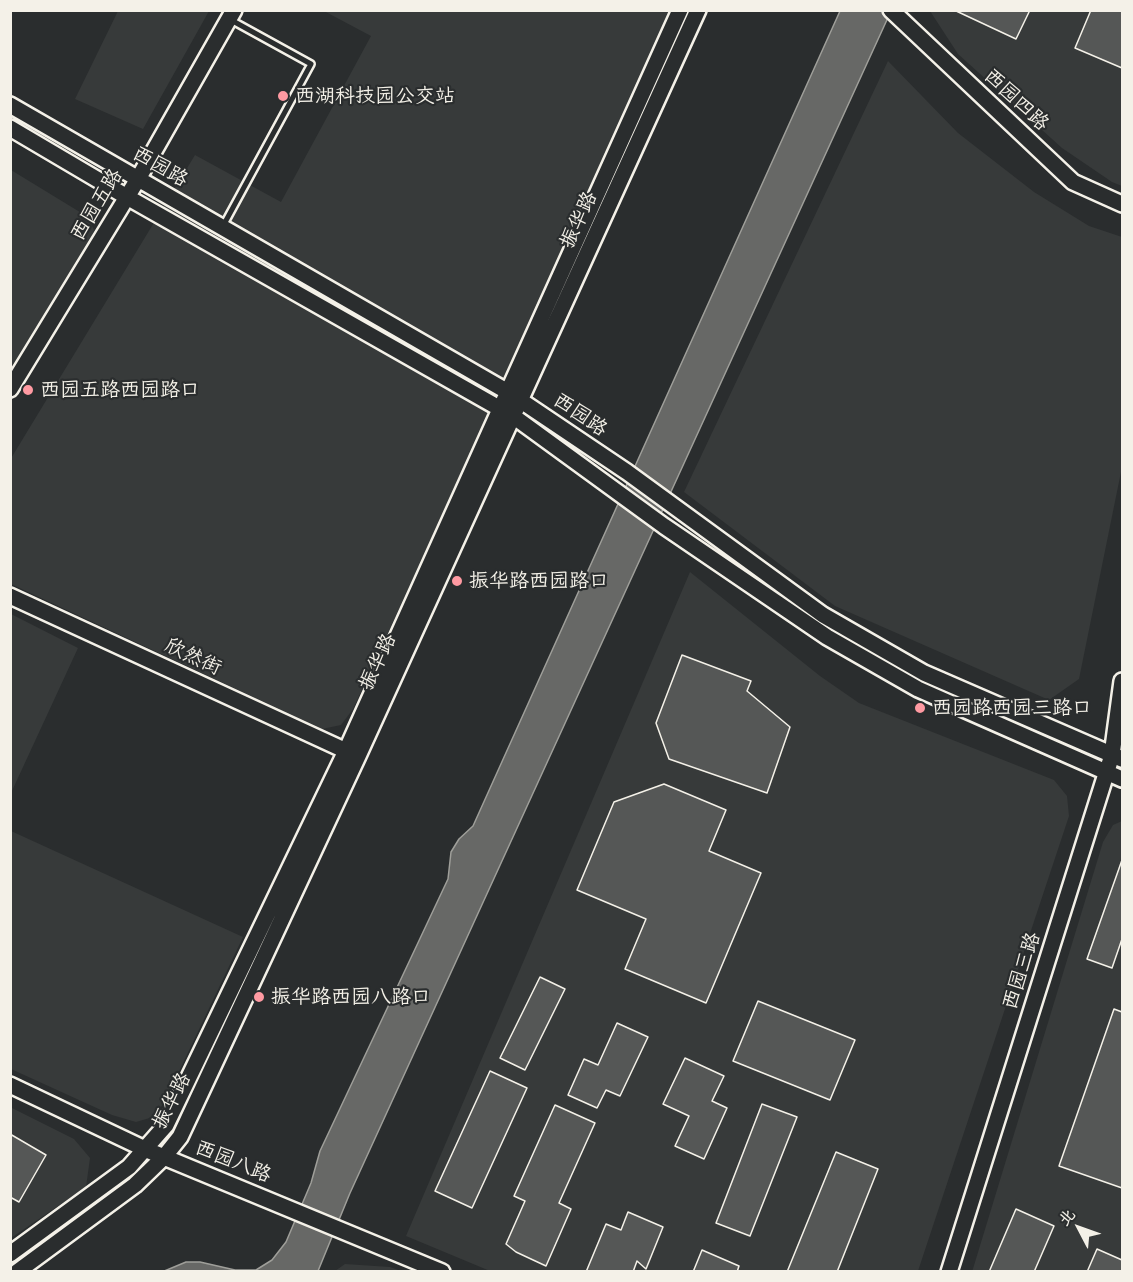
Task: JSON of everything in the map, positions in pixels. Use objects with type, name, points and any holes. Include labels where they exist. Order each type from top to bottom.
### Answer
[{"type":"main road","name":"振华路","points":[[17,1272],[135,1185],[164,1157],[180,1137],[507,412],[680,10]]},
{"type":"main road","name":"振华路","points":[[514,396],[698,10]]},
{"type":"main road","name":"西园四路","points":[[891,10],[1072,182],[1122,204]]},
{"type":"main road","name":"西园五路","points":[[10,389],[138,179],[232,15]]},
{"type":"main road","name":"西园路","points":[[10,105],[514,396],[627,472],[823,615],[924,673],[1118,757]]},
{"type":"main road","name":"西园路","points":[[10,128],[127,197],[507,412],[664,526],[827,637],[918,689],[1122,779]]},
{"type":"main road","name":"欣然街","points":[[10,597],[352,753]]},
{"type":"main road","name":"西园三路","points":[[949,1272],[1107,773],[1118,757],[1122,681]]},
{"type":"main road","name":"振华路","points":[[10,1254],[129,1167],[147,1150],[166,1125],[352,753]]},
{"type":"main road","name":"西园八路","points":[[10,1085],[147,1150],[439,1271]]},
{"type":"lane","points":[[222,227],[311,64],[232,15]]},
{"type":"shaded area","points":[[118,11],[209,11],[143,129],[75,99]]},
{"type":"shaded area","points":[[324,11],[673,11],[353,709],[341,725],[322,729],[11,584],[10,460],[195,155],[281,202],[371,36]]},
{"type":"shaded area","points":[[840,11],[891,11],[350,1193],[318,1271],[162,1272],[186,1262],[200,1262],[235,1270],[256,1270],[272,1260],[286,1242],[311,1183],[320,1151],[448,879],[451,852],[459,839],[473,826]]},
{"type":"shaded area","points":[[930,11],[1122,11],[1122,186],[1112,182],[1062,148],[958,54]]},
{"type":"shaded area","points":[[888,61],[958,133],[1034,192],[1089,226],[1122,237],[1122,467],[1079,679],[1049,700],[835,606],[684,492]]},
{"type":"shaded area","points":[[11,170],[88,217],[94,230],[89,245],[11,368]]},
{"type":"shaded area","points":[[690,572],[820,676],[859,703],[1054,780],[1067,796],[1069,816],[918,1271],[490,1271],[406,1236]]},
{"type":"shaded area","points":[[11,614],[78,648],[11,793]]},
{"type":"shaded area","points":[[1122,821],[1122,1271],[972,1272],[1103,842],[1113,825]]},
{"type":"shaded area","points":[[11,831],[243,937],[164,1103],[153,1117],[136,1122],[112,1115],[11,1069]]},
{"type":"shaded area","points":[[10,1107],[74,1139],[90,1158],[86,1187],[11,1238]]},
{"type":"shaded area","points":[[345,1264],[390,1267],[401,1271],[335,1271]]},
{"type":"building","points":[[954,10],[1030,10],[1016,39]]},
{"type":"building","points":[[1091,10],[1122,10],[1122,68],[1075,48]]},
{"type":"building","points":[[682,655],[751,681],[747,691],[790,727],[767,793],[669,759],[656,723]]},
{"type":"building","points":[[664,784],[726,810],[709,851],[761,873],[706,1003],[625,969],[646,919],[577,890],[614,802]]},
{"type":"building","points":[[1122,860],[1122,939],[1112,968],[1087,959]]},
{"type":"building","points":[[540,977],[565,989],[525,1070],[500,1058]]},
{"type":"building","points":[[758,1001],[855,1040],[830,1100],[733,1061]]},
{"type":"building","points":[[1114,1009],[1122,1012],[1122,1188],[1059,1166]]},
{"type":"building","points":[[617,1023],[648,1037],[620,1096],[606,1090],[597,1108],[568,1095],[584,1059],[598,1065]]},
{"type":"building","points":[[685,1058],[724,1076],[712,1101],[727,1108],[704,1159],[675,1146],[689,1116],[663,1104]]},
{"type":"building","points":[[490,1071],[527,1088],[472,1208],[435,1191]]},
{"type":"building","points":[[762,1104],[797,1117],[750,1236],[716,1223]]},
{"type":"building","points":[[555,1105],[595,1123],[559,1203],[571,1209],[546,1266],[516,1252],[506,1244],[525,1201],[514,1196]]},
{"type":"building","points":[[10,1134],[46,1155],[19,1202],[10,1197]]},
{"type":"building","points":[[836,1152],[878,1169],[837,1272],[787,1272]]},
{"type":"building","points":[[1016,1209],[1054,1226],[1034,1272],[989,1272]]},
{"type":"building","points":[[628,1212],[663,1227],[646,1269],[637,1261],[633,1272],[586,1272],[606,1224],[621,1230]]},
{"type":"building","points":[[1097,1249],[1122,1260],[1122,1272],[1087,1272]]},
{"type":"building","points":[[702,1250],[739,1266],[737,1272],[693,1272]]},
{"type":"place","name":"西湖科技园公交站","points":[[283,96]]},
{"type":"place","name":"西园五路西园路口","points":[[28,390]]},
{"type":"place","name":"振华路西园路口","points":[[457,581]]},
{"type":"place","name":"西园路西园三路口","points":[[920,708]]},
{"type":"place","name":"振华路西园八路口","points":[[259,997]]}]
